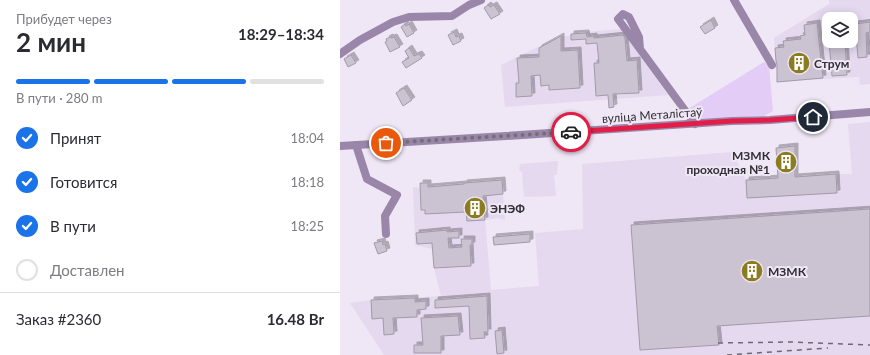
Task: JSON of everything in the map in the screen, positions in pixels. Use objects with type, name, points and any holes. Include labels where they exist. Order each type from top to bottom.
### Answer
[{"type":"street","points":[[340,54],[360,40],[393,22],[409,17],[452,16],[481,0]]},
{"type":"street","points":[[734,0],[772,65]]},
{"type":"street","points":[[640,48],[695,124]]},
{"type":"street","name":"вуліца Металістаў","points":[[340,146],[732,121],[770,120],[870,112]]},
{"type":"street","points":[[356,145],[367,180],[397,195],[385,216],[386,234]]},
{"type":"shaded area","points":[[829,0],[870,0],[870,84],[860,85],[859,77],[777,82],[774,38],[829,4]]},
{"type":"shaded area","points":[[622,29],[668,95],[505,107],[501,65],[561,36]]},
{"type":"shaded area","points":[[764,62],[769,66],[773,111],[764,116],[696,120],[688,109]]},
{"type":"shaded area","points":[[870,122],[870,355],[384,355],[350,303],[371,300],[441,296],[434,268],[433,249],[415,245],[413,187],[420,188],[420,183],[428,183],[429,187],[502,180],[505,220],[498,218],[485,220],[491,290],[539,286],[535,233],[583,229],[582,164],[732,152],[746,180],[852,174],[848,124]]},
{"type":"shaded area","points":[[558,161],[557,175],[554,175],[556,196],[524,197],[522,172],[519,170],[520,164]]},
{"type":"building","points":[[488,5],[490,7],[494,5],[500,14],[491,19],[484,8]]},
{"type":"building","points":[[711,20],[715,28],[705,34],[700,27]]},
{"type":"building","points":[[870,22],[870,32],[866,33],[867,57],[858,58],[858,24]]},
{"type":"building","name":"Струм","points":[[817,23],[823,78],[777,82],[775,48],[784,47],[783,41],[801,39],[800,36],[805,35],[804,25]]},
{"type":"building","points":[[405,24],[406,26],[409,24],[414,33],[407,37],[401,27]]},
{"type":"building","points":[[454,32],[456,37],[459,36],[461,41],[453,45],[448,35]]},
{"type":"building","points":[[586,33],[587,37],[594,36],[594,38],[623,35],[625,38],[627,61],[637,60],[639,93],[613,94],[614,107],[609,108],[608,95],[596,96],[594,63],[599,63],[597,43],[586,44],[586,39],[571,40],[571,34]]},
{"type":"building","points":[[561,36],[561,51],[578,50],[580,88],[549,90],[549,85],[541,86],[540,75],[531,76],[532,96],[516,97],[516,83],[519,83],[517,58],[539,57],[539,48]]},
{"type":"building","points":[[394,37],[400,47],[390,52],[385,42],[387,41],[386,39]]},
{"type":"building","points":[[409,48],[414,56],[419,54],[422,58],[406,68],[402,62],[409,58],[405,51]]},
{"type":"building","points":[[830,48],[845,48],[847,75],[832,76]]},
{"type":"building","points":[[351,55],[356,63],[348,67],[344,59]]},
{"type":"building","points":[[404,88],[412,100],[403,106],[396,93]]},
{"type":"building","points":[[795,146],[795,177],[836,174],[837,193],[747,198],[746,180],[778,178],[776,148]]},
{"type":"building","points":[[502,180],[503,194],[483,196],[485,220],[467,221],[466,212],[425,214],[425,210],[421,210],[420,183],[428,183],[428,187]]},
{"type":"building","name":"МЗМК","points":[[870,209],[870,316],[717,326],[719,345],[640,350],[631,225]]},
{"type":"building","points":[[447,230],[447,232],[459,231],[459,238],[448,238],[449,248],[462,247],[461,239],[472,239],[472,245],[470,245],[471,266],[434,268],[432,243],[417,244],[416,233]]},
{"type":"building","points":[[530,234],[530,242],[494,245],[493,237]]},
{"type":"building","points":[[382,241],[383,245],[385,244],[387,251],[378,254],[374,243]]},
{"type":"building","points":[[487,296],[488,332],[484,332],[485,338],[470,339],[469,306],[435,308],[435,300]]},
{"type":"building","points":[[415,298],[415,302],[426,301],[426,309],[417,310],[417,317],[393,318],[394,334],[384,335],[383,318],[372,319],[371,300]]},
{"type":"building","points":[[458,316],[460,335],[441,336],[441,353],[414,353],[414,345],[423,345],[421,318]]},
{"type":"building","points":[[502,330],[504,353],[497,354],[495,331]]},
{"type":"railway","points":[[718,343],[791,342],[870,345]]},
{"type":"railway","points":[[727,355],[828,348]]},
{"type":"way so far","points":[[386,143],[571,132]]},
{"type":"place","name":"Струм","points":[[799,63]]},
{"type":"place","name":"МЗМК проходная №1","points":[[786,162]]},
{"type":"place","name":"ЭНЭФ","points":[[475,208]]},
{"type":"place","name":"МЗМК","points":[[752,271]]},
{"type":"route","points":[[571,132],[813,117]]}]
